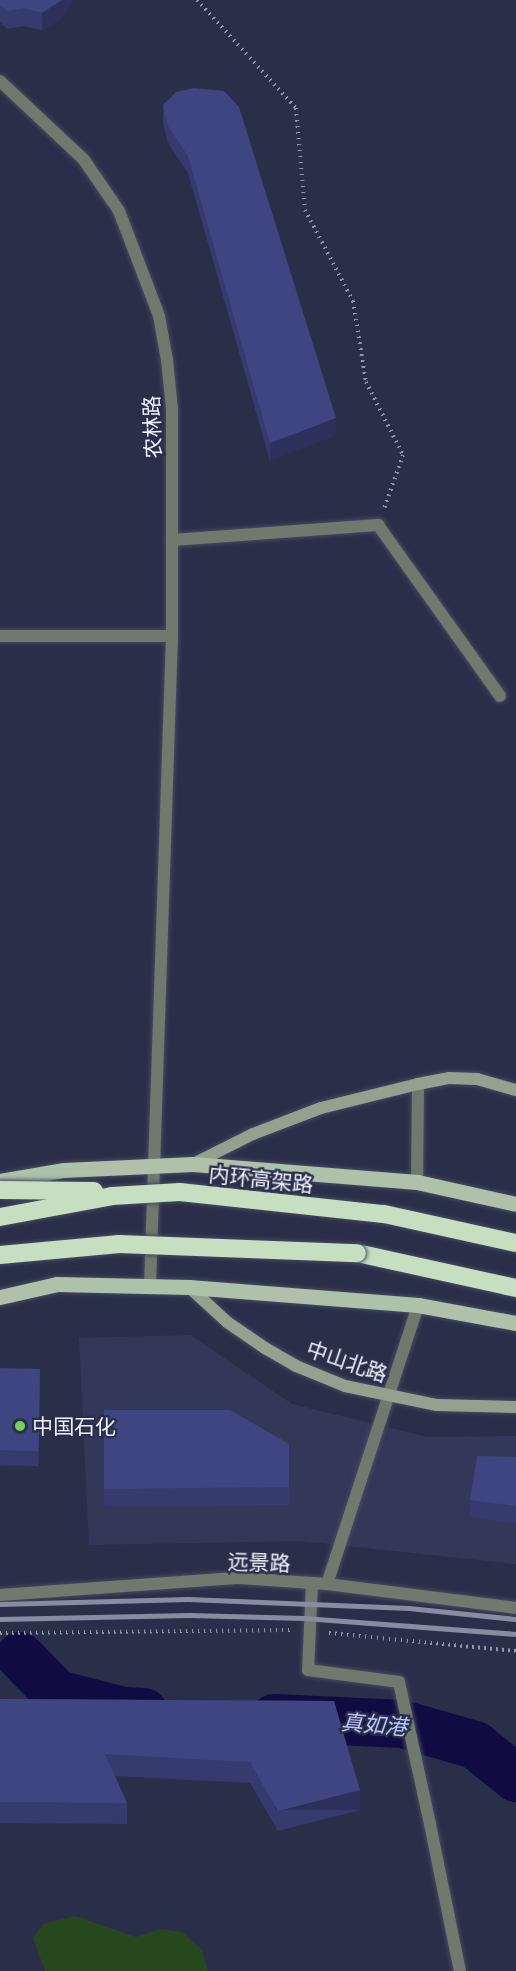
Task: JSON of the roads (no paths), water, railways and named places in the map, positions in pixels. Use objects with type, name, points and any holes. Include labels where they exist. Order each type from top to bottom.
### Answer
[{"type":"highway","points":[[0,1190],[180,1192]]},
{"type":"highway","name":"内环高架路","points":[[0,1217],[112,1196],[180,1192],[384,1214],[516,1243]]},
{"type":"highway","points":[[0,1255],[119,1244],[357,1253],[516,1288]]},
{"type":"main road","points":[[193,1164],[253,1134],[321,1108],[418,1084],[449,1078],[477,1079],[516,1090]]},
{"type":"main road","points":[[0,1181],[64,1170],[193,1164],[417,1182],[516,1204]]},
{"type":"main road","points":[[0,1297],[57,1284],[189,1287],[418,1305],[516,1323]]},
{"type":"main road","name":"中山北路","points":[[189,1287],[228,1322],[296,1366],[345,1386],[388,1398],[437,1405],[516,1407]]},
{"type":"street","name":"农林路","points":[[0,81],[16,93],[84,160],[119,211],[159,316],[168,360],[172,409],[172,636],[150,1286]]},
{"type":"street","points":[[172,540],[378,525],[500,696]]},
{"type":"street","points":[[0,636],[172,636]]},
{"type":"street","points":[[417,1182],[418,1084]]},
{"type":"street","points":[[327,1584],[418,1305]]},
{"type":"street","name":"远景路","points":[[0,1595],[238,1578],[327,1584],[516,1608]]},
{"type":"street","points":[[312,1583],[308,1670],[399,1682],[460,1971]]},
{"type":"waterway","name":"真如港","points":[[20,1656],[57,1694],[124,1711],[144,1712]]},
{"type":"waterway","name":"真如港","points":[[274,1718],[402,1724],[475,1745],[516,1778]]},
{"type":"railway","points":[[0,1604],[188,1599],[409,1608],[516,1619]]},
{"type":"railway","points":[[0,1619],[189,1615],[304,1618],[516,1634]]},
{"type":"place","name":"中国石化","points":[[20,1426]]}]
